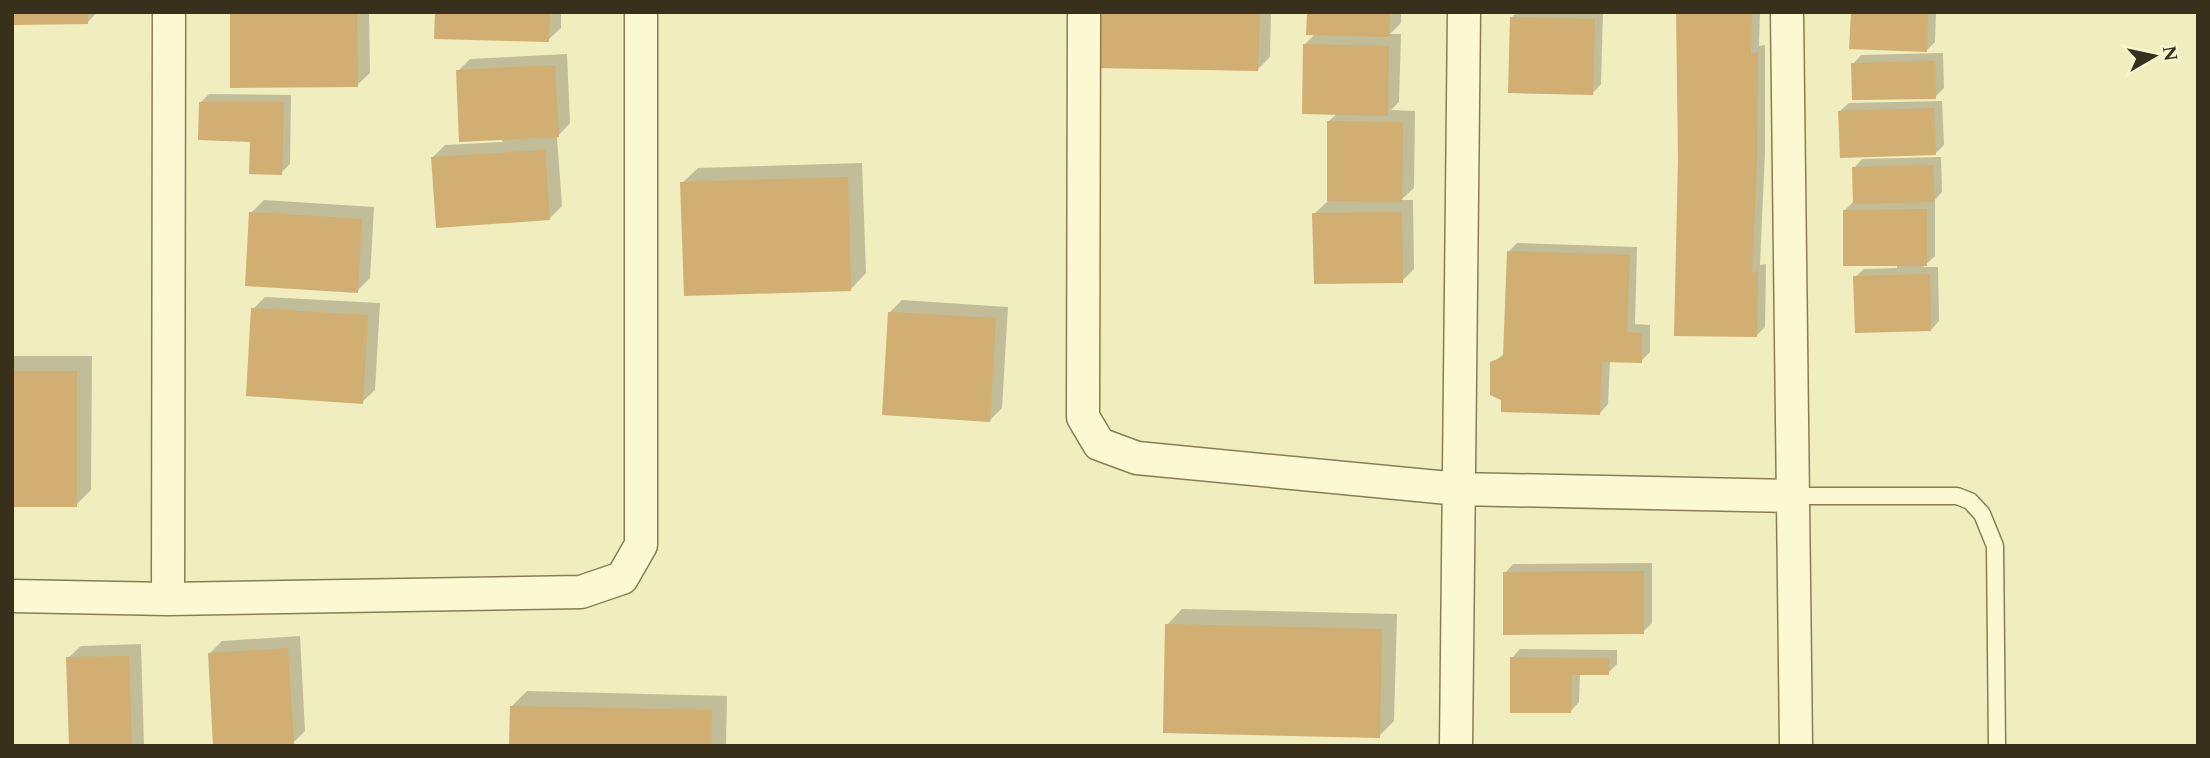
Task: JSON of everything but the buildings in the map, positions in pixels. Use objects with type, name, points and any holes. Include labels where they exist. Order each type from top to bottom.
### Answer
[{"type":"street","points":[[168,599],[169,12]]},
{"type":"street","points":[[12,596],[168,599],[581,592],[622,578],[641,545],[641,12]]},
{"type":"street","points":[[1084,12],[1083,417],[1099,444],[1137,458],[1459,489],[1794,496]]},
{"type":"street","points":[[1456,746],[1464,12]]},
{"type":"street","points":[[1787,12],[1796,746]]},
{"type":"lane","points":[[1794,496],[1957,496],[1970,501],[1982,514],[1995,546],[1997,746]]}]
